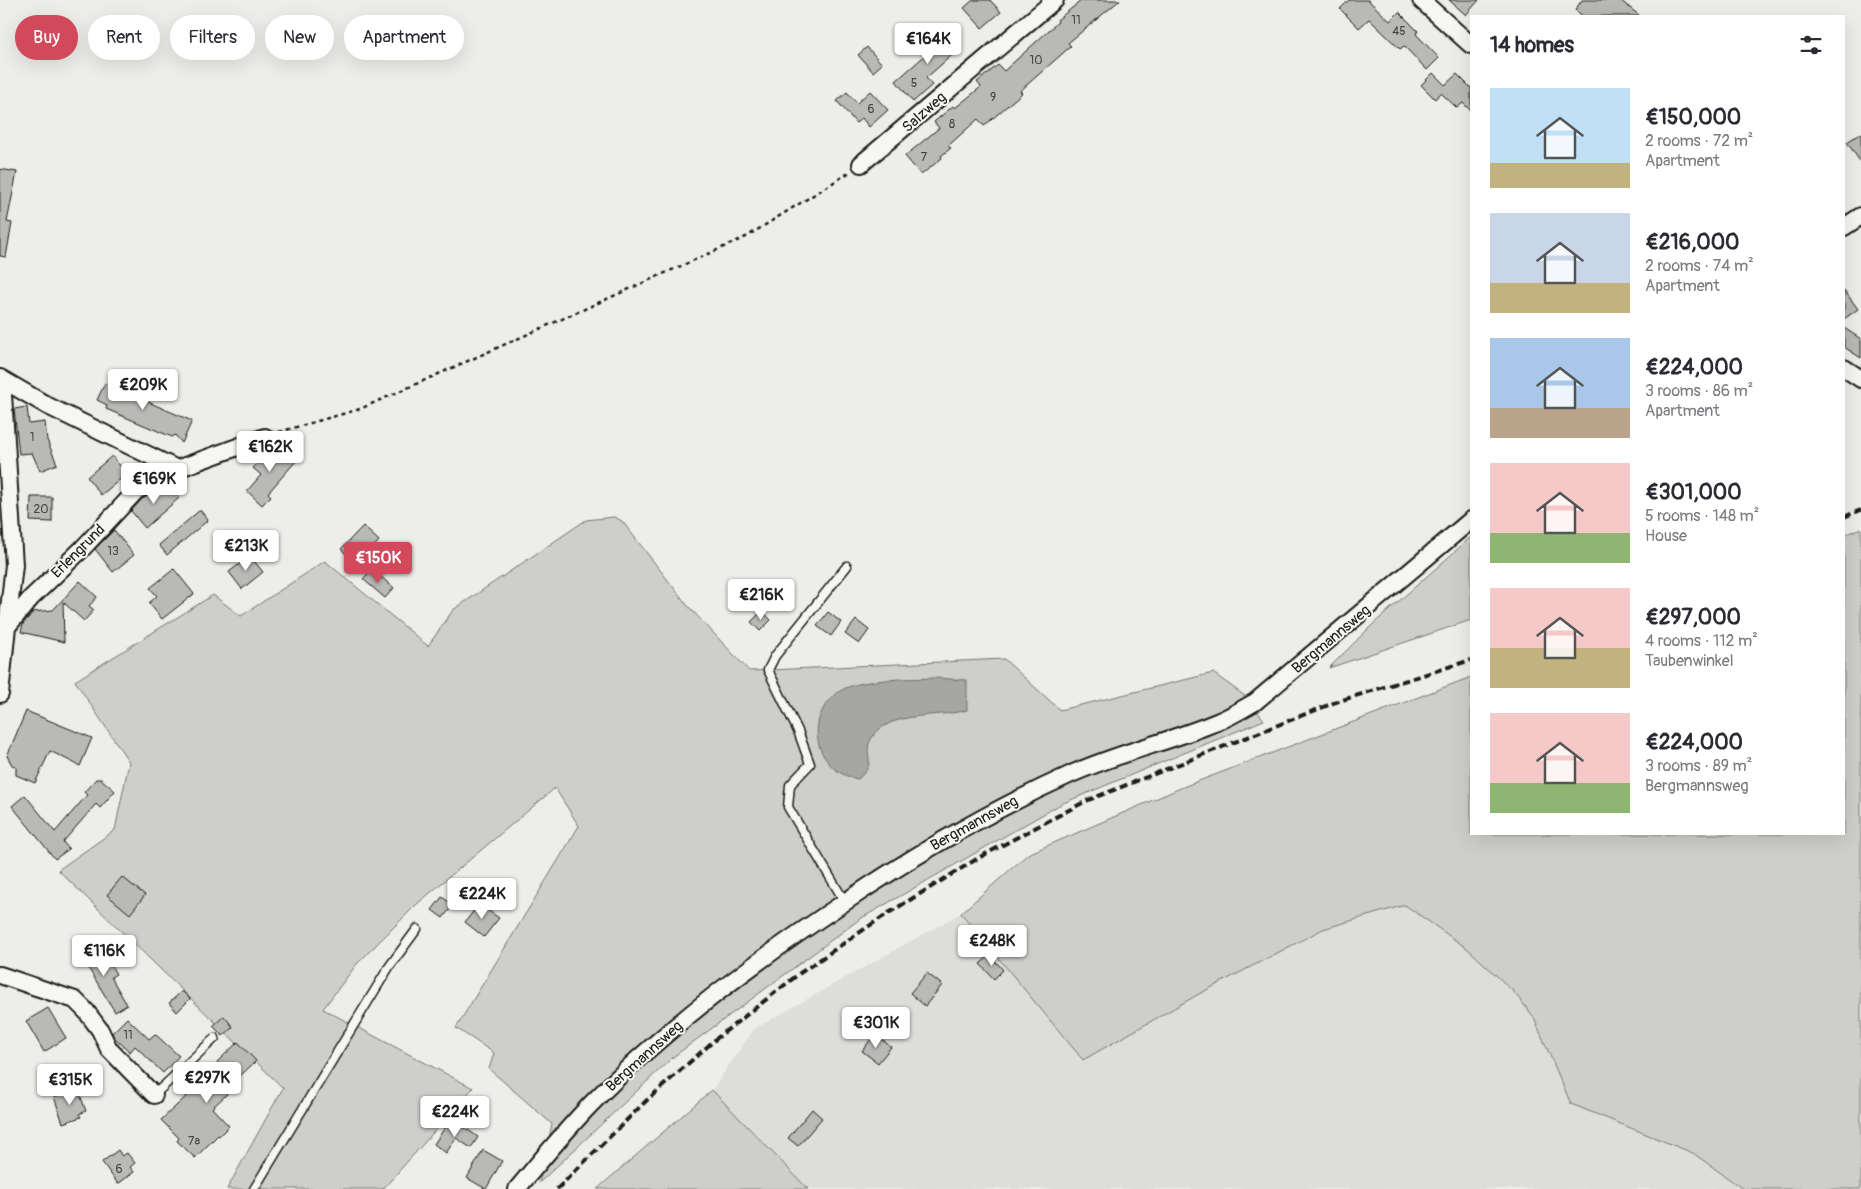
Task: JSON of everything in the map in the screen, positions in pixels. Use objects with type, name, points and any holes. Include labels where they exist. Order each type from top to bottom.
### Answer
[{"type":"street","name":"Salzweg","points":[[862,164],[1055,0]]},
{"type":"street","points":[[1421,0],[1470,44]]},
{"type":"street","points":[[1845,226],[1861,216]]},
{"type":"street","points":[[1845,369],[1861,379]]},
{"type":"street","points":[[1,378],[48,406],[178,469]]},
{"type":"street","points":[[0,694],[4,626],[14,565],[1,378]]},
{"type":"street","name":"Erlengrund","points":[[4,626],[82,549],[136,491],[178,469],[265,437]]},
{"type":"street","name":"Bergmannsweg","points":[[517,1189],[556,1142],[593,1103],[644,1055],[720,991],[794,935],[904,862],[981,817],[1069,775],[1220,721],[1255,702],[1470,521]]},
{"type":"street","points":[[0,975],[75,1000],[95,1024],[109,1049],[154,1095]]},
{"type":"lane","points":[[845,902],[788,807],[790,785],[810,764],[798,731],[768,670],[775,656],[847,566]]},
{"type":"lane","points":[[254,1189],[389,966],[417,929]]},
{"type":"lane","points":[[154,1095],[215,1038]]},
{"type":"path","points":[[265,437],[360,409],[746,237],[862,164]]},
{"type":"shaded area","points":[[614,517],[622,521],[688,606],[749,671],[1004,659],[1060,710],[1213,673],[1245,696],[1264,720],[1061,804],[860,919],[673,1057],[539,1183],[552,1124],[489,1069],[494,1053],[456,1028],[579,826],[555,788],[417,904],[356,965],[323,1009],[473,1088],[383,1189],[227,1189],[283,1088],[58,870],[115,830],[129,762],[75,681],[213,595],[241,616],[325,561],[428,646],[453,610],[586,520]]},
{"type":"shaded area","points":[[1861,528],[1861,1189],[1743,1189],[1693,1153],[1571,1104],[1533,1016],[1513,991],[1468,949],[1405,905],[1323,929],[1199,994],[1083,1060],[961,913],[1028,854],[1183,787],[1470,677],[1470,835],[1845,835],[1845,535]]},
{"type":"shaded area","points":[[1470,538],[1470,620],[1329,668],[1371,626]]},
{"type":"shaded area","points":[[934,678],[967,680],[967,710],[902,719],[889,723],[871,739],[868,750],[868,768],[858,779],[843,774],[831,766],[823,755],[818,742],[817,728],[821,714],[828,702],[840,691],[872,681]]},
{"type":"shaded area","points":[[1405,905],[1468,949],[1513,991],[1533,1016],[1571,1104],[1693,1153],[1743,1189],[808,1189],[712,1090],[754,1029],[961,913],[1083,1060],[1199,994],[1323,929]]},
{"type":"shaded area","points":[[712,1090],[808,1189],[597,1189]]},
{"type":"building","points":[[973,0],[990,0],[1001,12],[982,28],[964,8]]},
{"type":"building","points":[[1082,0],[1120,0],[1068,43],[1071,46],[1020,91],[1022,93],[984,126],[978,119],[948,146],[951,148],[941,156],[942,158],[921,175],[905,156],[939,128],[934,122],[981,87],[977,82],[998,65],[1004,71],[1058,22],[1057,20]]},
{"type":"building","points":[[1349,0],[1368,0],[1390,21],[1399,12],[1418,31],[1416,34],[1439,58],[1427,70],[1404,46],[1400,49],[1369,19],[1359,28],[1340,9]]},
{"type":"building","points":[[1449,0],[1479,0],[1466,15]]},
{"type":"building","points":[[1582,0],[1620,0],[1639,15],[1582,15],[1575,10]]},
{"type":"building","points":[[942,27],[960,48],[926,78],[932,85],[913,102],[896,81],[930,51],[924,44]]},
{"type":"building","points":[[867,47],[882,64],[873,72],[858,55]]},
{"type":"building","points":[[1433,73],[1445,85],[1457,74],[1470,87],[1470,110],[1463,103],[1457,108],[1441,93],[1435,99],[1421,85]]},
{"type":"building","points":[[870,91],[888,110],[869,127],[862,118],[856,123],[837,101],[847,92],[857,103]]},
{"type":"building","points":[[1861,133],[1861,163],[1847,142]]},
{"type":"building","points":[[0,169],[17,172],[7,222],[12,223],[6,257],[0,256]]},
{"type":"building","points":[[1845,291],[1858,309],[1845,318]]},
{"type":"building","points":[[1845,329],[1861,339],[1861,358],[1845,348]]},
{"type":"building","points":[[118,380],[137,388],[134,396],[192,421],[182,443],[175,435],[172,437],[106,409],[107,405],[97,400],[105,383],[115,388]]},
{"type":"building","points":[[27,407],[29,424],[45,422],[47,440],[57,464],[40,471],[32,453],[19,454],[14,409]]},
{"type":"building","points":[[276,443],[296,461],[268,493],[271,496],[262,505],[247,491],[261,475],[253,468]]},
{"type":"building","points":[[112,456],[127,474],[101,495],[87,477]]},
{"type":"building","points":[[168,485],[179,498],[145,528],[131,511],[142,499]]},
{"type":"building","points":[[31,497],[52,497],[52,522],[30,521]]},
{"type":"building","points":[[200,510],[208,520],[167,555],[159,545]]},
{"type":"building","points":[[363,526],[379,541],[357,565],[341,549]]},
{"type":"building","points":[[114,530],[134,555],[113,572],[95,549]]},
{"type":"building","points":[[250,556],[263,572],[242,589],[229,572]]},
{"type":"building","points":[[174,569],[194,594],[162,619],[149,603],[157,596],[150,588]]},
{"type":"building","points":[[372,569],[394,588],[385,598],[363,579]]},
{"type":"building","points":[[80,581],[97,597],[89,606],[94,610],[84,621],[63,602],[64,642],[21,632],[23,624],[33,612],[53,610]]},
{"type":"building","points":[[762,611],[771,620],[760,631],[751,622]]},
{"type":"building","points":[[828,612],[841,622],[831,636],[817,626]]},
{"type":"building","points":[[856,620],[869,630],[859,644],[845,634]]},
{"type":"building","points":[[26,711],[92,738],[80,766],[50,751],[35,783],[16,775],[16,767],[12,765],[7,756]]},
{"type":"building","points":[[96,779],[101,779],[115,791],[100,808],[96,804],[63,842],[69,849],[55,859],[12,806],[25,795],[55,832],[87,795],[84,792]]},
{"type":"building","points":[[122,877],[145,895],[130,914],[107,895]]},
{"type":"building","points":[[442,897],[453,905],[443,918],[432,910]]},
{"type":"building","points":[[479,904],[499,918],[484,937],[465,922]]},
{"type":"building","points":[[99,945],[116,974],[111,977],[127,1005],[115,1012],[81,956]]},
{"type":"building","points":[[990,955],[1003,970],[994,979],[980,964]]},
{"type":"building","points":[[927,973],[942,985],[925,1006],[910,993]]},
{"type":"building","points":[[182,991],[190,999],[177,1012],[169,1003]]},
{"type":"building","points":[[48,1008],[66,1038],[44,1052],[26,1021]]},
{"type":"building","points":[[224,1016],[233,1027],[223,1036],[213,1026]]},
{"type":"building","points":[[127,1018],[149,1039],[155,1034],[179,1056],[163,1073],[135,1046],[130,1052],[114,1037],[112,1033]]},
{"type":"building","points":[[875,1034],[891,1047],[878,1063],[862,1051]]},
{"type":"building","points":[[238,1042],[256,1061],[224,1091],[227,1094],[212,1108],[229,1126],[195,1158],[177,1141],[179,1138],[161,1120],[220,1065],[217,1062]]},
{"type":"building","points":[[78,1089],[86,1111],[79,1114],[81,1117],[63,1123],[54,1097]]},
{"type":"building","points":[[812,1109],[822,1118],[798,1146],[788,1138]]},
{"type":"building","points":[[461,1125],[478,1137],[471,1148],[456,1138],[446,1153],[434,1144],[446,1126],[455,1133]]},
{"type":"building","points":[[118,1150],[122,1156],[127,1153],[135,1163],[130,1167],[134,1172],[118,1184],[102,1162]]},
{"type":"building","points":[[483,1150],[502,1161],[486,1189],[467,1178]]},
{"type":"railway","points":[[1845,517],[1861,510]]},
{"type":"railway","points":[[557,1189],[646,1101],[717,1038],[800,973],[887,914],[980,857],[1086,801],[1336,702],[1470,660]]}]
